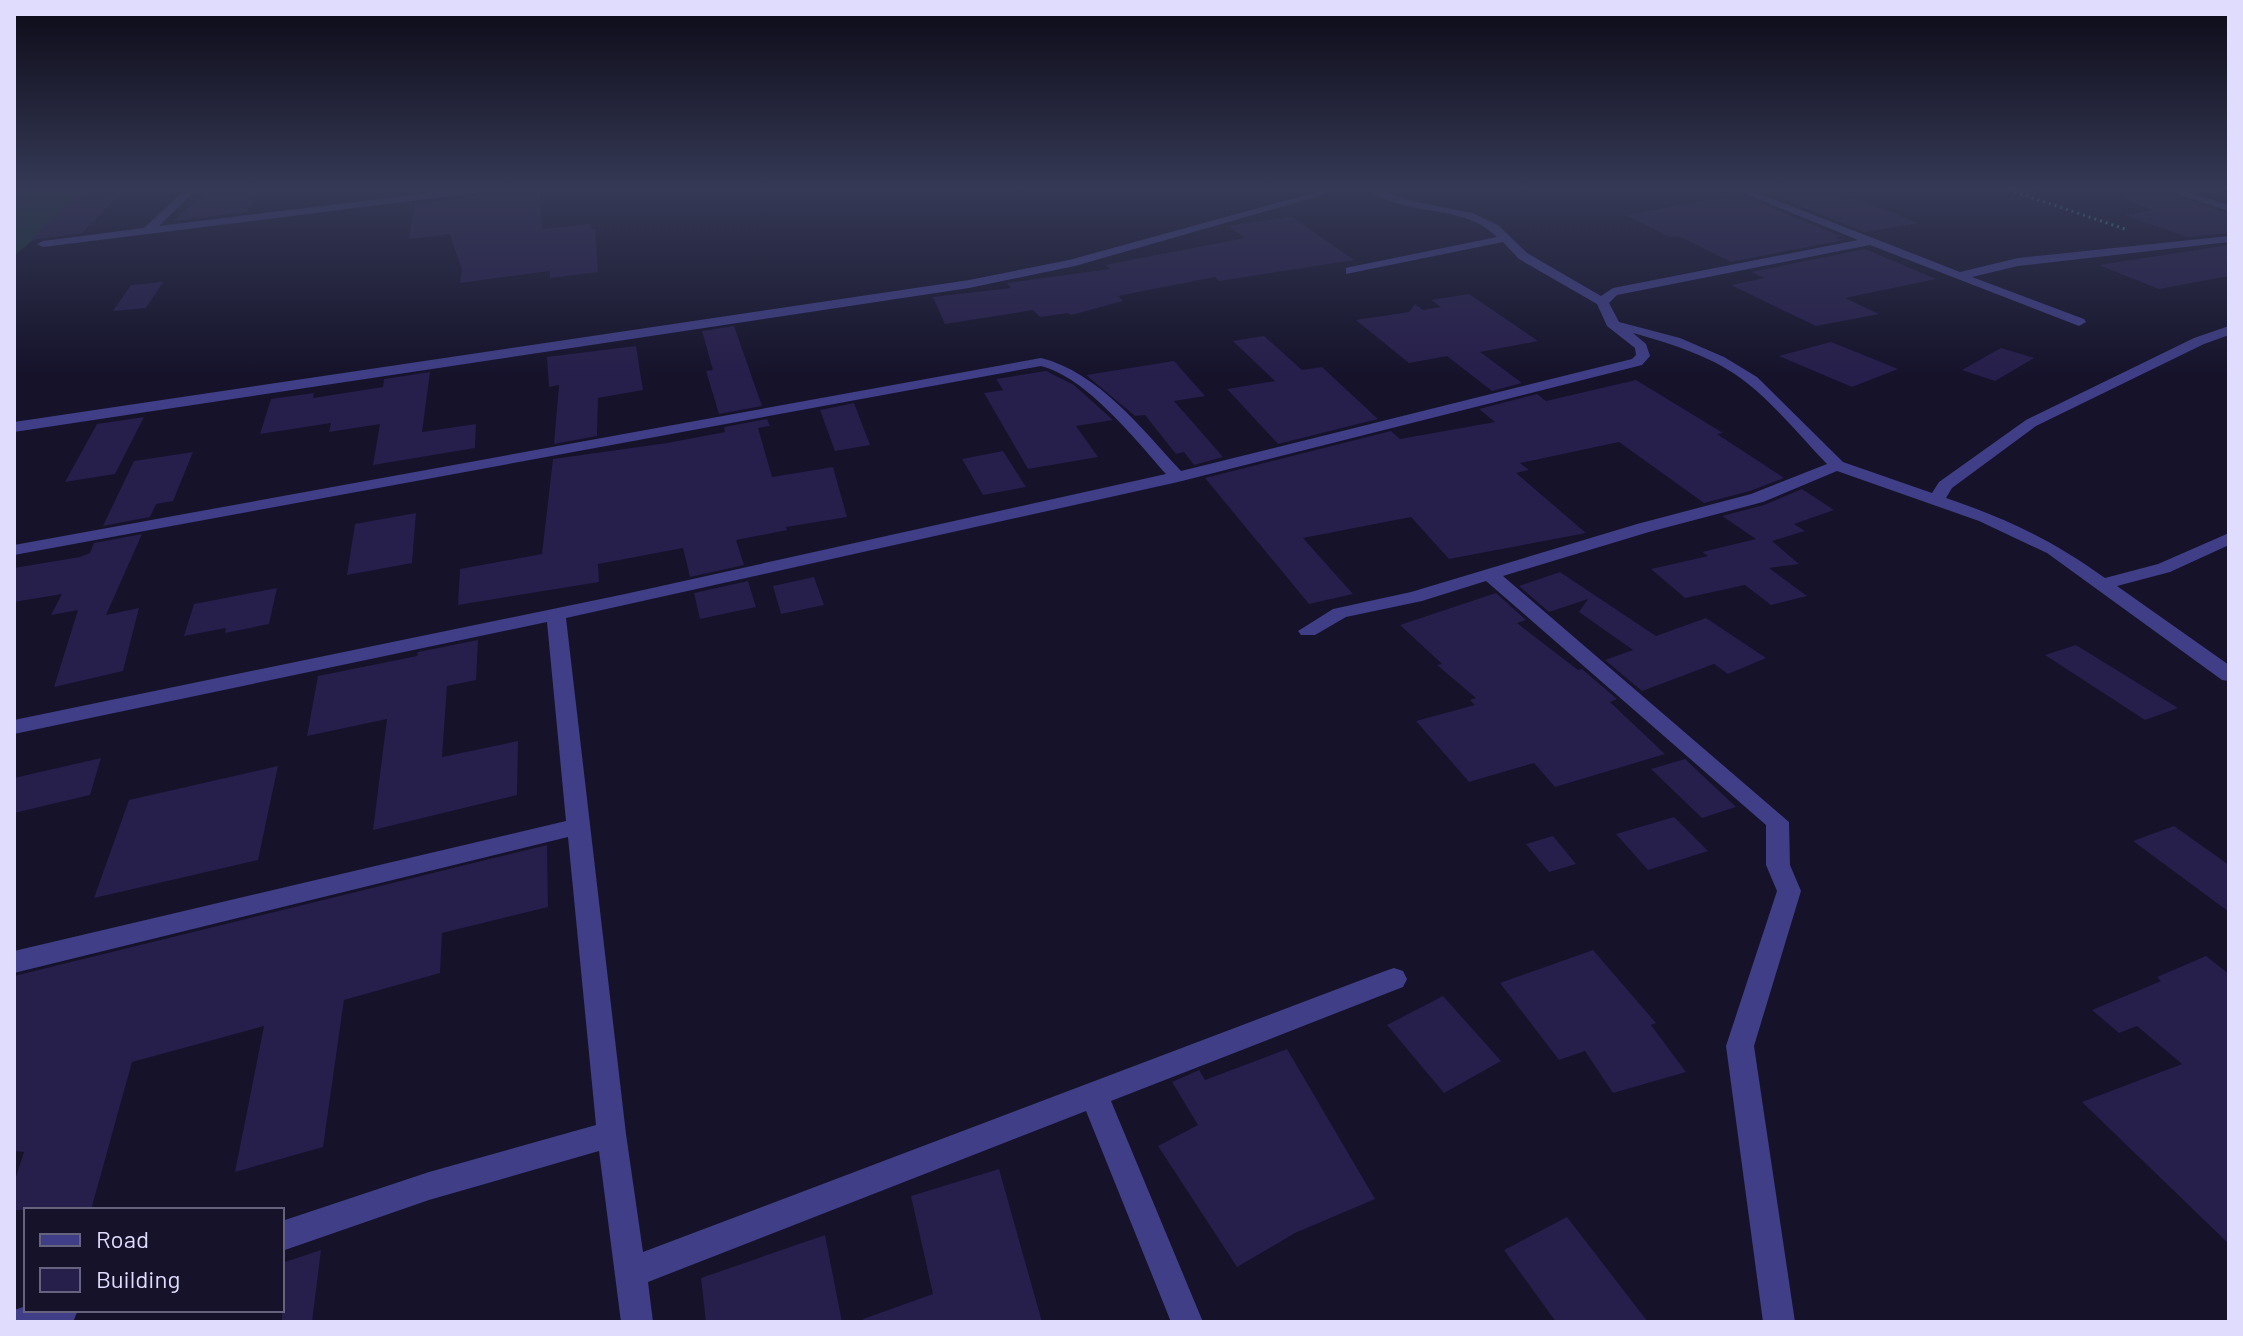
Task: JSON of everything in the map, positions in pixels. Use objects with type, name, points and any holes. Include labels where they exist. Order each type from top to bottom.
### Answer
[{"type":"street","points":[[14,427],[969,284],[1110,252]]},
{"type":"street","points":[[1350,271],[1439,252]]},
{"type":"street","points":[[14,727],[556,614],[1178,477],[1381,430],[1637,362],[1643,356],[1641,347],[1612,323],[1602,302],[1520,252]]},
{"type":"street","points":[[1602,302],[1613,292],[1813,252]]},
{"type":"street","points":[[1900,252],[2079,322]]},
{"type":"street","points":[[1959,276],[2018,262],[2112,252]]},
{"type":"street","points":[[1612,323],[1675,341],[1719,360],[1752,380],[1837,465],[1985,517],[2053,549],[2229,675]]},
{"type":"street","points":[[1937,499],[1945,485],[2031,423],[2199,341],[2229,330]]},
{"type":"street","points":[[14,550],[1041,362],[1054,363],[1121,417],[1178,477]]},
{"type":"street","points":[[1308,631],[1340,613],[1415,597],[1643,528],[1757,498],[1837,465]]},
{"type":"street","points":[[2104,584],[2164,568],[2229,538]]},
{"type":"street","points":[[1489,574],[1777,822],[1778,865],[1789,891],[1740,1046],[1779,1322]]},
{"type":"street","points":[[556,614],[576,827],[611,1134],[637,1322]]},
{"type":"street","points":[[14,962],[576,827]]},
{"type":"street","points":[[631,1273],[1394,979]]},
{"type":"street","points":[[1094,1095],[1187,1322]]},
{"type":"street","points":[[284,1235],[429,1186],[611,1134]]},
{"type":"building","points":[[456,252],[597,252],[598,272],[550,278],[550,271],[460,283],[462,270]]},
{"type":"building","points":[[1171,252],[1343,252],[1354,260],[1219,281],[1215,277],[1118,296],[1123,301],[1071,315],[1040,317],[1033,310],[945,324],[933,297],[1011,288],[1007,283],[1110,269],[1105,265]]},
{"type":"building","points":[[1712,252],[1780,252],[1731,262]]},
{"type":"building","points":[[1848,252],[1873,252],[1936,279],[1845,298],[1879,314],[1816,326],[1731,285],[1764,278],[1751,272]]},
{"type":"building","points":[[2181,252],[2229,252],[2229,276],[2159,289],[2099,265]]},
{"type":"building","points":[[163,282],[146,308],[113,311],[131,285]]},
{"type":"building","points":[[1469,294],[1538,341],[1480,352],[1522,383],[1492,391],[1447,356],[1409,363],[1356,320],[1409,312],[1415,304],[1423,310],[1441,307],[1431,300]]},
{"type":"building","points":[[734,326],[762,406],[719,414],[706,371],[713,370],[702,331]]},
{"type":"building","points":[[1264,336],[1302,370],[1322,367],[1378,419],[1278,444],[1227,389],[1275,381],[1233,341]]},
{"type":"building","points":[[1831,342],[1898,369],[1852,387],[1779,356]]},
{"type":"building","points":[[636,346],[643,390],[598,398],[597,436],[554,444],[559,385],[549,387],[547,357]]},
{"type":"building","points":[[2001,348],[2034,358],[1995,381],[1962,370]]},
{"type":"building","points":[[1174,361],[1205,396],[1174,401],[1223,457],[1194,465],[1184,452],[1176,454],[1145,415],[1135,416],[1086,375]]},
{"type":"building","points":[[1046,371],[1074,385],[1113,420],[1076,426],[1098,457],[1028,469],[984,393],[1003,390],[996,379]]},
{"type":"building","points":[[430,372],[422,432],[476,424],[475,448],[373,465],[380,424],[329,432],[331,423],[260,434],[271,399],[314,393],[313,398],[383,387],[384,379]]},
{"type":"building","points":[[1636,380],[1723,433],[1717,434],[1784,478],[1704,503],[1619,442],[1520,463],[1529,470],[1516,473],[1586,533],[1449,559],[1411,517],[1303,538],[1353,594],[1309,604],[1205,478],[1391,431],[1400,439],[1495,422],[1479,409],[1537,394],[1546,401]]},
{"type":"building","points":[[854,403],[870,445],[835,451],[820,410]]},
{"type":"building","points":[[144,417],[115,474],[65,482],[97,424]]},
{"type":"building","points":[[767,419],[770,426],[758,428],[772,477],[833,467],[847,517],[786,527],[787,530],[736,540],[744,565],[690,577],[683,548],[598,564],[599,582],[458,605],[460,569],[542,554],[553,459],[667,443],[725,432],[724,427]]},
{"type":"building","points":[[1003,451],[1026,487],[983,495],[962,459]]},
{"type":"building","points":[[193,452],[173,501],[156,504],[150,517],[103,526],[134,461]]},
{"type":"building","points":[[1802,489],[1834,510],[1794,524],[1805,531],[1772,541],[1799,564],[1769,568],[1807,596],[1771,605],[1745,585],[1685,598],[1651,569],[1708,556],[1702,552],[1756,539],[1722,516],[1764,505]]},
{"type":"building","points":[[416,513],[412,563],[347,575],[355,524]]},
{"type":"building","points":[[142,534],[106,615],[139,608],[123,671],[54,687],[78,610],[51,615],[62,594],[14,602],[14,568],[80,557],[90,553],[94,543]]},
{"type":"building","points":[[1560,572],[1656,636],[1706,618],[1766,658],[1728,674],[1714,664],[1642,691],[1605,660],[1633,650],[1579,612],[1588,599],[1549,612],[1519,586]]},
{"type":"building","points":[[814,577],[824,605],[781,614],[773,586]]},
{"type":"building","points":[[748,581],[756,607],[700,619],[694,593]]},
{"type":"building","points":[[277,588],[269,624],[225,633],[226,628],[184,636],[194,604]]},
{"type":"building","points":[[1496,593],[1526,620],[1517,623],[1578,670],[1582,669],[1617,699],[1610,702],[1665,754],[1555,787],[1534,763],[1469,782],[1416,721],[1475,705],[1470,700],[1476,698],[1437,665],[1442,664],[1400,625]]},
{"type":"building","points":[[478,640],[476,680],[447,686],[442,757],[518,741],[517,795],[373,830],[387,719],[307,736],[318,676]]},
{"type":"building","points":[[2076,645],[2178,708],[2145,720],[2045,655]]},
{"type":"building","points":[[101,758],[90,795],[14,813],[14,778]]},
{"type":"building","points":[[1685,759],[1736,807],[1702,818],[1651,769]]},
{"type":"building","points":[[278,766],[258,860],[94,898],[129,800]]},
{"type":"building","points":[[1674,817],[1708,851],[1648,870],[1616,834]]},
{"type":"building","points":[[2174,826],[2229,865],[2229,912],[2133,841]]},
{"type":"building","points":[[1553,836],[1576,864],[1549,872],[1526,844]]},
{"type":"building","points":[[547,845],[548,907],[442,933],[440,973],[344,1000],[323,1147],[235,1172],[264,1026],[132,1062],[92,1208],[14,1210],[14,1183],[24,1152],[14,1151],[14,976]]},
{"type":"building","points":[[1593,950],[1656,1023],[1651,1025],[1686,1072],[1613,1093],[1585,1051],[1559,1060],[1500,983]]},
{"type":"building","points":[[2206,956],[2229,974],[2229,1244],[2082,1102],[2182,1064],[2137,1026],[2119,1033],[2092,1010],[2161,981],[2157,977]]},
{"type":"building","points":[[1443,996],[1501,1061],[1444,1093],[1387,1025]]},
{"type":"building","points":[[1287,1049],[1375,1199],[1295,1233],[1237,1267],[1158,1146],[1198,1125],[1172,1082],[1199,1070],[1205,1080]]},
{"type":"building","points":[[999,1169],[1042,1322],[864,1322],[863,1319],[933,1294],[911,1196]]},
{"type":"building","points":[[1567,1217],[1648,1322],[1556,1322],[1504,1250]]},
{"type":"building","points":[[825,1235],[842,1322],[706,1322],[701,1278]]},
{"type":"building","points":[[321,1250],[312,1322],[282,1322],[284,1262]]}]
